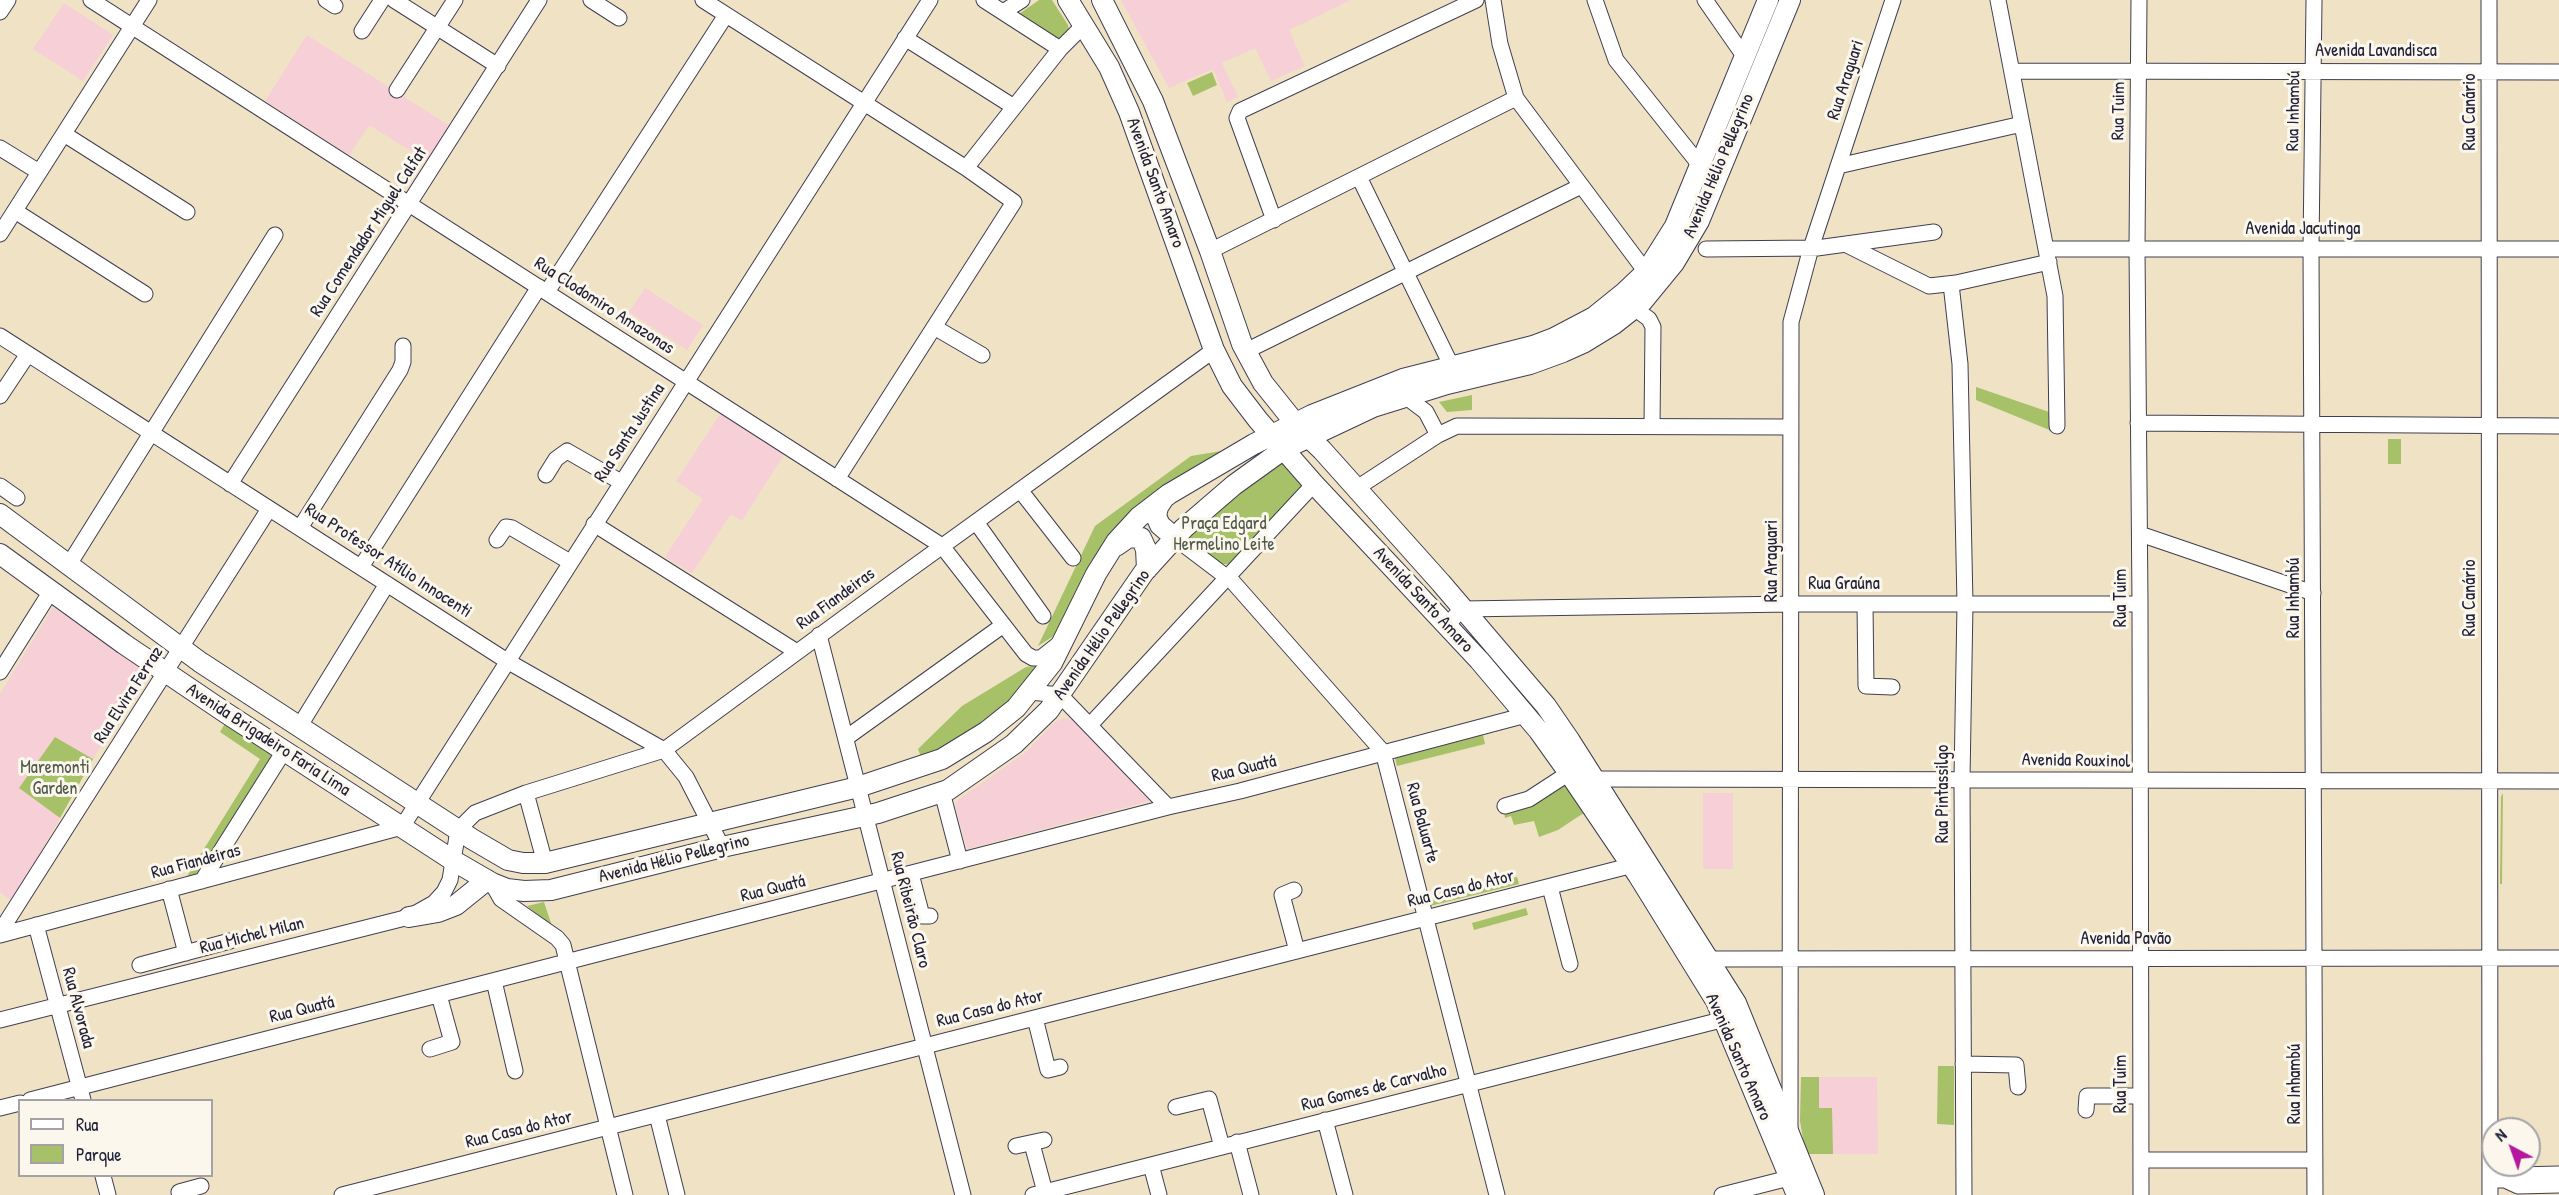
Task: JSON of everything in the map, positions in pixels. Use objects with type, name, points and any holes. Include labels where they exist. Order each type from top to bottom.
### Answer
[{"type":"main road","name":"Avenida Santo Amaro","points":[[1068,0],[1109,67],[1129,112],[1176,237],[1214,350],[1232,386],[1314,484],[1447,626],[1526,715],[1639,863]]},
{"type":"main road","name":"Avenida Santo Amaro","points":[[1102,0],[1153,101],[1246,351],[1263,383],[1546,706],[1593,779],[1639,863],[1703,964],[1743,1018],[1790,1138],[1796,1180]]},
{"type":"main road","name":"Avenida Hélio Pellegrino","points":[[545,862],[858,787],[942,759],[986,732],[1016,708],[1030,692],[1052,663],[1096,574],[1111,550],[1139,518],[1169,494],[1302,430],[1355,396],[1403,379],[1533,346],[1572,330],[1594,317],[1646,272],[1675,225],[1768,0]]},
{"type":"main road","name":"Avenida Hélio Pellegrino","points":[[1302,430],[1405,396],[1530,364],[1563,352],[1606,329],[1634,308],[1674,263],[1699,221],[1790,0]]},
{"type":"main road","name":"Avenida Hélio Pellegrino","points":[[551,890],[722,847],[866,816],[942,792],[979,770],[1014,744],[1049,710],[1147,569],[1175,538],[1278,442]]},
{"type":"main road","points":[[1169,494],[1158,507],[1156,516],[1160,525],[1175,538]]},
{"type":"main road","name":"Avenida Brigadeiro Faria Lima","points":[[0,514],[182,649],[458,830],[508,860],[524,863],[545,862]]},
{"type":"main road","points":[[1111,550],[1129,537],[1137,536],[1145,545],[1147,569]]},
{"type":"main road","name":"Avenida Brigadeiro Faria Lima","points":[[6,558],[167,673],[454,861],[489,882],[516,891],[551,890]]},
{"type":"main road","points":[[6,558],[48,574],[59,573],[68,566]]},
{"type":"main road","points":[[409,917],[438,912],[456,905],[489,882]]},
{"type":"main road","name":"Avenida Santo Amaro","points":[[1703,964],[1796,1180],[1814,1195]]},
{"type":"street","points":[[0,12],[8,0]]},
{"type":"street","name":"Rua Clodomiro Amazonas","points":[[91,0],[942,546],[1020,649],[1033,658],[1041,658],[1065,639]]},
{"type":"street","points":[[0,234],[149,0]]},
{"type":"street","points":[[363,31],[382,0]]},
{"type":"street","points":[[394,0],[498,66]]},
{"type":"street","points":[[397,90],[455,0]]},
{"type":"street","name":"Rua Comendador Miguel Calfat","points":[[230,484],[411,204],[539,0]]},
{"type":"street","points":[[591,0],[619,18]]},
{"type":"street","points":[[703,0],[966,168],[1012,199],[1014,203],[837,479]]},
{"type":"street","name":"Rua Santa Justina","points":[[402,827],[930,0]]},
{"type":"street","points":[[984,0],[1060,50]]},
{"type":"street","points":[[1003,12],[1022,0]]},
{"type":"street","points":[[1274,220],[1238,118],[1240,111],[1476,0]]},
{"type":"street","points":[[1493,0],[1500,44],[1516,98],[1646,272]]},
{"type":"street","points":[[1595,0],[1616,60],[1699,164]]},
{"type":"street","points":[[1705,0],[1744,56]]},
{"type":"street","name":"Rua Araguari","points":[[1790,1138],[1791,322],[1811,248],[1893,0]]},
{"type":"street","points":[[1998,0],[2055,296],[2058,330],[2057,426]]},
{"type":"street","name":"Rua Tuim","points":[[2139,0],[2137,248],[2141,1195]]},
{"type":"street","name":"Rua Inhambú","points":[[2314,0],[2311,248],[2315,1195]]},
{"type":"street","name":"Rua Canário","points":[[2489,0],[2490,958],[2495,1185]]},
{"type":"street","points":[[361,567],[726,15]]},
{"type":"street","points":[[966,168],[1060,50],[1084,25]]},
{"type":"street","points":[[906,38],[1014,107]]},
{"type":"street","name":"Avenida Lavandisca","points":[[2013,71],[2559,72]]},
{"type":"street","points":[[1210,251],[1516,98]]},
{"type":"street","points":[[1838,166],[2022,124]]},
{"type":"street","points":[[64,134],[187,212]]},
{"type":"street","points":[[0,147],[39,172]]},
{"type":"street","points":[[1359,177],[1452,367]]},
{"type":"street","points":[[1246,351],[1581,186]]},
{"type":"street","points":[[15,211],[145,294]]},
{"type":"street","points":[[1706,249],[1811,248],[1934,232]]},
{"type":"street","points":[[68,566],[275,235]]},
{"type":"street","name":"Avenida Jacutinga","points":[[1847,245],[1924,285],[1951,284],[2047,256],[2137,248],[2559,249]]},
{"type":"street","name":"Rua Pintassilgo","points":[[1951,284],[1961,393],[1965,604],[1962,780],[1964,1195]]},
{"type":"street","points":[[1634,308],[1649,319],[1653,327],[1652,426]]},
{"type":"street","points":[[934,327],[982,356]]},
{"type":"street","name":"Rua Professor Atílio Innocenti","points":[[0,336],[507,661],[664,750],[687,777],[722,847]]},
{"type":"street","points":[[300,528],[400,370],[403,362],[403,346]]},
{"type":"street","name":"Rua Fiandeiras","points":[[458,830],[469,817],[482,808],[664,750],[819,635],[1214,350]]},
{"type":"street","points":[[0,396],[28,354]]},
{"type":"street","points":[[1405,396],[1426,412],[1438,435]]},
{"type":"street","points":[[2138,423],[2559,426]]},
{"type":"street","points":[[1357,488],[1438,435],[1452,427],[1464,425],[1791,427]]},
{"type":"street","points":[[546,475],[556,459],[567,451],[621,482]]},
{"type":"street","points":[[1090,725],[1314,484]]},
{"type":"street","points":[[0,486],[17,498]]},
{"type":"street","points":[[1020,490],[1072,558]]},
{"type":"street","name":"Rua Elvira Ferraz","points":[[0,933],[167,673],[269,508]]},
{"type":"street","points":[[976,522],[1043,616]]},
{"type":"street","points":[[594,524],[797,652]]},
{"type":"street","points":[[497,540],[506,527],[512,528],[570,562]]},
{"type":"street","points":[[2140,534],[2313,593]]},
{"type":"street","name":"Rua Baluarte","points":[[1175,538],[1227,578],[1383,752],[1497,1195]]},
{"type":"street","points":[[300,727],[387,584]]},
{"type":"street","points":[[0,672],[51,591]]},
{"type":"street","name":"Rua Graúna","points":[[1462,609],[1791,604],[2140,604]]},
{"type":"street","points":[[1866,604],[1866,686],[1892,687]]},
{"type":"street","points":[[1447,626],[1462,609]]},
{"type":"street","points":[[846,738],[1002,626]]},
{"type":"street","name":"Rua Ribeirão Claro","points":[[819,635],[963,1195]]},
{"type":"street","points":[[1030,692],[1060,695],[1168,807]]},
{"type":"street","name":"Rua Quatá","points":[[45,1099],[81,1094],[439,995],[1168,807],[1240,791],[1526,715]]},
{"type":"street","points":[[202,881],[284,751]]},
{"type":"street","points":[[1505,806],[1529,799],[1569,773]]},
{"type":"street","name":"Avenida Rouxinol","points":[[1593,779],[2559,780]]},
{"type":"street","points":[[942,792],[960,861]]},
{"type":"street","points":[[526,793],[545,862]]},
{"type":"street","name":"Rua Fiandeiras","points":[[0,933],[402,827]]},
{"type":"street","name":"Rua Michel Milan","points":[[0,1020],[409,917],[434,903],[444,892],[450,880],[458,830]]},
{"type":"street","name":"Rua Casa do Ator","points":[[342,1195],[1639,863]]},
{"type":"street","points":[[911,874],[922,916],[930,916]]},
{"type":"street","points":[[489,882],[501,898],[560,940],[563,945],[625,1195]]},
{"type":"street","points":[[1550,887],[1570,964]]},
{"type":"street","points":[[169,889],[186,953]]},
{"type":"street","points":[[1294,890],[1282,895],[1297,951]]},
{"type":"street","name":"Rua Alvorada","points":[[36,925],[81,1094]]},
{"type":"street","points":[[140,965],[230,941]]},
{"type":"street","name":"Avenida Pavão","points":[[1703,964],[1790,958],[2559,958]]},
{"type":"street","points":[[494,981],[515,1071]]},
{"type":"street","points":[[430,1049],[452,1042],[439,995]]},
{"type":"street","points":[[1035,1018],[1048,1070],[1060,1067]]},
{"type":"street","name":"Rua Gomes de Carvalho","points":[[1039,1193],[1725,1019]]},
{"type":"street","points":[[1963,1064],[2016,1065],[2018,1087]]},
{"type":"street","points":[[2086,1110],[2087,1096],[2141,1096]]},
{"type":"street","points":[[1176,1107],[1209,1099],[1222,1146]]},
{"type":"street","points":[[0,1108],[18,1104]]},
{"type":"street","points":[[657,1115],[677,1195]]},
{"type":"street","points":[[1325,1120],[1345,1195]]},
{"type":"street","points":[[1016,1146],[1038,1142],[1039,1193]]},
{"type":"street","points":[[1238,1142],[1251,1195]]},
{"type":"street","points":[[2141,1160],[2315,1160]]},
{"type":"street","points":[[1151,1165],[1160,1195]]},
{"type":"street","points":[[2495,1185],[2517,1175],[2559,1174]]},
{"type":"street","points":[[103,1177],[108,1195]]},
{"type":"street","points":[[1722,1195],[1796,1180]]},
{"type":"street","points":[[2495,1185],[2559,1185]]},
{"type":"street","points":[[180,1195],[179,1192],[201,1186]]},
{"type":"shaded area","points":[[1121,0],[1351,0],[1289,30],[1305,66],[1271,81],[1255,48],[1222,63],[1238,97],[1227,102],[1213,69],[1169,88]]},
{"type":"shaded area","points":[[64,3],[113,35],[83,81],[33,49]]},
{"type":"shaded area","points":[[307,35],[450,126],[427,161],[371,126],[349,155],[265,101]]},
{"type":"shaded area","points":[[645,288],[703,325],[687,350],[629,312]]},
{"type":"shaded area","points":[[721,413],[785,453],[742,521],[731,514],[692,573],[665,557],[703,499],[676,481]]},
{"type":"shaded area","points":[[53,607],[148,669],[93,759],[55,737],[19,788],[60,818],[13,902],[0,892],[0,694]]},
{"type":"shaded area","points":[[1064,718],[1073,720],[1150,801],[967,849],[955,806],[958,800],[1025,753],[1055,722]]},
{"type":"shaded area","points":[[1703,793],[1733,793],[1733,869],[1703,869]]},
{"type":"shaded area","points":[[1801,1077],[1877,1077],[1878,1154],[1808,1154],[1800,1123]]},
{"type":"green space","points":[[1039,0],[1052,0],[1068,25],[1069,30],[1062,41],[1019,14]]},
{"type":"green space","points":[[1212,72],[1217,85],[1193,96],[1187,83]]},
{"type":"green space","points":[[1976,387],[2052,413],[2052,431],[1976,400]]},
{"type":"green space","points":[[1472,395],[1472,410],[1447,412],[1439,402]]},
{"type":"green space","points":[[2388,439],[2401,439],[2401,464],[2388,464]]},
{"type":"green space","points":[[1227,450],[1157,494],[1060,632],[1038,646],[1095,526],[1191,456]]},
{"type":"green space","name":"Praça Edgard Hermelino Leite","points":[[1283,459],[1307,483],[1231,565],[1218,563],[1183,539],[1194,526]]},
{"type":"green space","points":[[1043,664],[1034,679],[980,731],[923,762],[918,749],[962,706],[1026,667]]},
{"type":"green space","points":[[227,720],[278,752],[200,876],[184,881],[260,759],[220,732]]},
{"type":"green space","points":[[1483,735],[1485,744],[1397,766],[1395,758]]},
{"type":"green space","name":"Maremonti Garden","points":[[55,737],[93,759],[60,818],[19,788]]},
{"type":"green space","points":[[1566,778],[1576,793],[1572,796],[1584,813],[1558,830],[1539,837],[1534,821],[1514,825],[1511,816],[1505,818],[1504,812]]},
{"type":"green space","points":[[2503,793],[2502,884],[2500,884],[2501,797]]},
{"type":"green space","points":[[1517,877],[1519,884],[1430,906],[1429,899]]},
{"type":"green space","points":[[544,902],[552,926],[527,906]]},
{"type":"green space","points":[[1526,908],[1528,915],[1474,930],[1472,923]]},
{"type":"green space","points":[[1938,1066],[1954,1066],[1954,1125],[1937,1124]]},
{"type":"green space","points":[[1801,1077],[1819,1077],[1819,1108],[1832,1108],[1833,1154],[1808,1154],[1804,1145],[1800,1121]]}]
